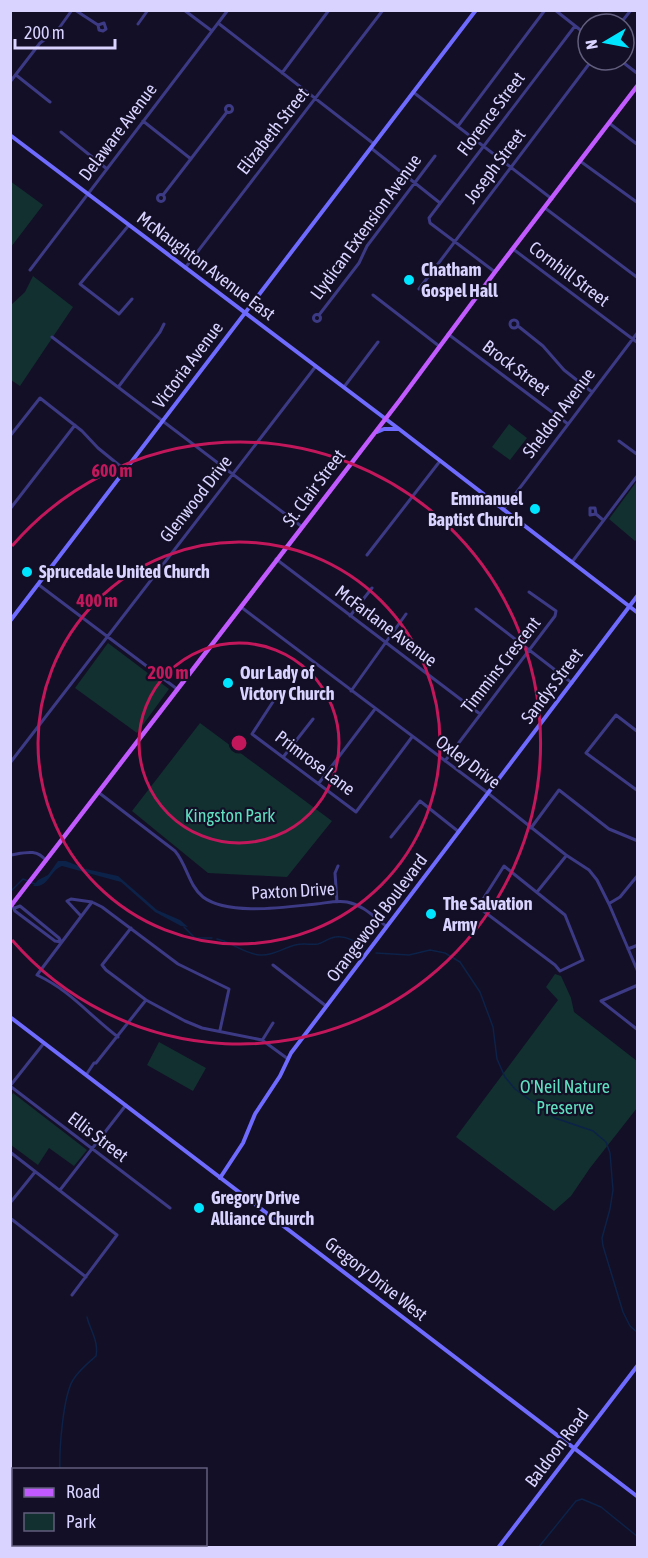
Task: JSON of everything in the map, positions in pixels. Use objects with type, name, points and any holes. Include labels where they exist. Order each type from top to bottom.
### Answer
[{"type":"main road","name":"St. Clair Street","points":[[14,907],[29,882],[638,85]]},
{"type":"street","points":[[10,82],[40,43],[57,31],[74,10],[98,25]]},
{"type":"street","points":[[138,24],[148,10]]},
{"type":"street","points":[[184,10],[212,31]]},
{"type":"street","name":"Delaware Avenue","points":[[30,270],[228,10]]},
{"type":"street","points":[[282,73],[329,10]]},
{"type":"street","name":"Elizabeth Street","points":[[185,268],[383,10]]},
{"type":"street","name":"Victoria Avenue","points":[[10,621],[476,10]]},
{"type":"street","points":[[458,126],[545,10]]},
{"type":"street","points":[[555,10],[575,26]]},
{"type":"street","points":[[562,16],[567,10]]},
{"type":"street","points":[[218,23],[441,203]]},
{"type":"street","name":"Florence Street","points":[[455,242],[430,223],[429,219],[575,26]]},
{"type":"street","name":"Joseph Street","points":[[419,289],[583,72]]},
{"type":"street","points":[[16,75],[50,102]]},
{"type":"street","points":[[412,92],[552,198]]},
{"type":"street","points":[[163,195],[226,112]]},
{"type":"street","points":[[143,122],[191,159]]},
{"type":"street","points":[[609,123],[638,145]]},
{"type":"street","points":[[61,132],[107,169]]},
{"type":"street","name":"McNaughton Avenue East","points":[[10,135],[638,613]]},
{"type":"street","name":"Llydican Extension Avenue","points":[[319,315],[359,263],[367,246],[435,156]]},
{"type":"street","points":[[580,161],[638,203]]},
{"type":"street","points":[[545,208],[638,278]]},
{"type":"street","points":[[129,225],[80,284],[119,314],[132,299]]},
{"type":"street","points":[[455,242],[495,272]]},
{"type":"street","name":"Cornhill Street","points":[[513,249],[638,343]]},
{"type":"street","points":[[373,295],[439,346]]},
{"type":"street","points":[[119,386],[164,324]]},
{"type":"street","points":[[518,326],[543,346],[564,370],[592,392]]},
{"type":"street","name":"Sheldon Avenue","points":[[503,510],[638,332]]},
{"type":"street","name":"Brock Street","points":[[448,334],[568,424]]},
{"type":"street","points":[[52,337],[302,527]]},
{"type":"street","points":[[344,387],[378,342]]},
{"type":"street","name":"Glenwood Drive","points":[[10,763],[316,366]]},
{"type":"street","points":[[10,436],[40,398],[75,425],[125,470]]},
{"type":"street","points":[[10,509],[75,425]]},
{"type":"street","points":[[370,438],[384,429],[399,429]]},
{"type":"street","points":[[619,441],[638,455]]},
{"type":"street","points":[[367,555],[440,461]]},
{"type":"street","points":[[572,561],[638,475]]},
{"type":"street","points":[[596,514],[603,520]]},
{"type":"street","name":"McFarlane Avenue","points":[[276,559],[480,714]]},
{"type":"street","points":[[39,585],[177,689]]},
{"type":"street","points":[[350,616],[372,588]]},
{"type":"street","name":"Timmins Crescent","points":[[445,761],[530,651],[556,613],[529,592]]},
{"type":"street","name":"Sandys Street","points":[[488,793],[638,595]]},
{"type":"street","name":"Oxley Drive","points":[[241,607],[488,793],[566,855],[589,870],[597,880],[609,904],[638,972]]},
{"type":"street","points":[[476,609],[572,683]]},
{"type":"street","points":[[351,690],[406,614]]},
{"type":"street","name":"Primrose Lane","points":[[280,691],[252,734],[356,812],[412,737]]},
{"type":"street","points":[[319,783],[375,709]]},
{"type":"street","points":[[638,732],[616,715],[586,753],[638,792]]},
{"type":"street","points":[[284,756],[313,719]]},
{"type":"street","points":[[531,828],[559,790],[609,829],[638,841]]},
{"type":"street","name":"Paxton Drive","points":[[98,792],[175,851],[182,860],[193,886],[208,901],[227,906],[259,909],[338,902],[356,905],[386,926]]},
{"type":"street","name":"Orangewood Boulevard","points":[[220,1178],[243,1143],[255,1114],[280,1076],[288,1059],[488,793]]},
{"type":"street","points":[[392,837],[420,801],[459,832]]},
{"type":"street","points":[[10,855],[34,852],[42,855],[46,861]]},
{"type":"street","points":[[537,892],[566,855]]},
{"type":"street","points":[[338,866],[335,873],[338,902]]},
{"type":"street","points":[[504,866],[537,892],[565,915],[584,960],[560,971],[478,907],[504,866]]},
{"type":"street","points":[[609,904],[618,900],[637,878]]},
{"type":"street","points":[[81,915],[67,901],[71,899],[92,902],[102,907],[178,964],[229,989],[220,1030]]},
{"type":"street","points":[[92,902],[37,975],[57,985],[118,1037]]},
{"type":"street","points":[[14,907],[15,911],[55,941],[61,942]]},
{"type":"street","points":[[131,928],[102,965],[146,1000],[193,1025],[262,1040],[288,1059]]},
{"type":"street","points":[[628,949],[638,945]]},
{"type":"street","points":[[273,965],[326,1006]]},
{"type":"street","points":[[638,985],[601,1001],[638,1030]]},
{"type":"street","points":[[86,1075],[93,1063],[96,1063],[118,1037],[146,1000]]},
{"type":"street","name":"Gregory Drive West","points":[[10,1017],[638,1497]]},
{"type":"street","points":[[262,1040],[273,1023]]},
{"type":"street","points":[[11,1086],[44,1043]]},
{"type":"street","name":"Ellis Street","points":[[11,1086],[170,1208]]},
{"type":"street","points":[[60,1190],[126,1105]]},
{"type":"street","points":[[10,1152],[117,1235],[72,1295]]},
{"type":"street","points":[[10,1203],[35,1172]]},
{"type":"street","points":[[10,1218],[86,1277]]},
{"type":"street","name":"Baldoon Road","points":[[498,1548],[638,1365]]},
{"type":"green space","points":[[10,181],[43,205],[11,247],[10,247]]},
{"type":"green space","points":[[33,276],[73,307],[20,386],[11,380],[11,305],[25,292]]},
{"type":"green space","points":[[509,424],[527,438],[510,460],[492,447]]},
{"type":"green space","points":[[637,481],[638,538],[635,541],[609,519]]},
{"type":"green space","points":[[108,643],[169,689],[137,733],[75,688]]},
{"type":"green space","name":"Kingston Park","points":[[200,723],[332,821],[287,877],[208,873],[132,811]]},
{"type":"green space","name":"O'Neil Nature Preserve","points":[[555,974],[561,976],[571,998],[574,1012],[637,1061],[637,1108],[571,1196],[554,1211],[456,1137],[558,1000],[546,987]]},
{"type":"green space","points":[[159,1042],[206,1068],[193,1091],[147,1065]]},
{"type":"green space","points":[[13,1093],[87,1150],[74,1166],[49,1148],[38,1165],[11,1145],[11,1096]]},
{"type":"water","points":[[58,861],[66,861],[86,869],[118,876],[157,910],[180,920],[188,927],[181,926],[155,912],[121,882],[62,866],[46,882],[33,886],[38,880],[48,875]]},
{"type":"waterway","points":[[10,892],[23,879],[35,884]]},
{"type":"waterway","points":[[184,927],[195,938],[212,938]]},
{"type":"waterway","points":[[217,939],[260,955],[298,944],[318,944],[339,937],[351,940],[364,949]]},
{"type":"waterway","points":[[376,953],[409,955],[430,950],[445,953],[460,962],[480,992],[493,1027],[497,1059],[505,1077],[515,1089],[555,1118],[593,1131],[606,1142],[610,1153],[613,1190],[602,1238],[603,1246],[623,1312],[630,1326],[638,1333]]},
{"type":"waterway","points":[[60,1468],[62,1424],[70,1388],[78,1373],[96,1356],[97,1351],[87,1317]]},
{"type":"waterway","points":[[538,1548],[576,1501],[582,1499],[601,1507],[638,1537]]},
{"type":"place","name":"Chatham Gospel Hall","points":[[409,280]]},
{"type":"place","name":"Emmanuel Baptist Church","points":[[535,509]]},
{"type":"place","name":"Sprucedale United Church","points":[[27,572]]},
{"type":"place","name":"Our Lady of Victory Church","points":[[228,683]]},
{"type":"place","name":"The Salvation Army","points":[[431,914]]},
{"type":"place","name":"Gregory Drive Alliance Church","points":[[199,1208]]}]
